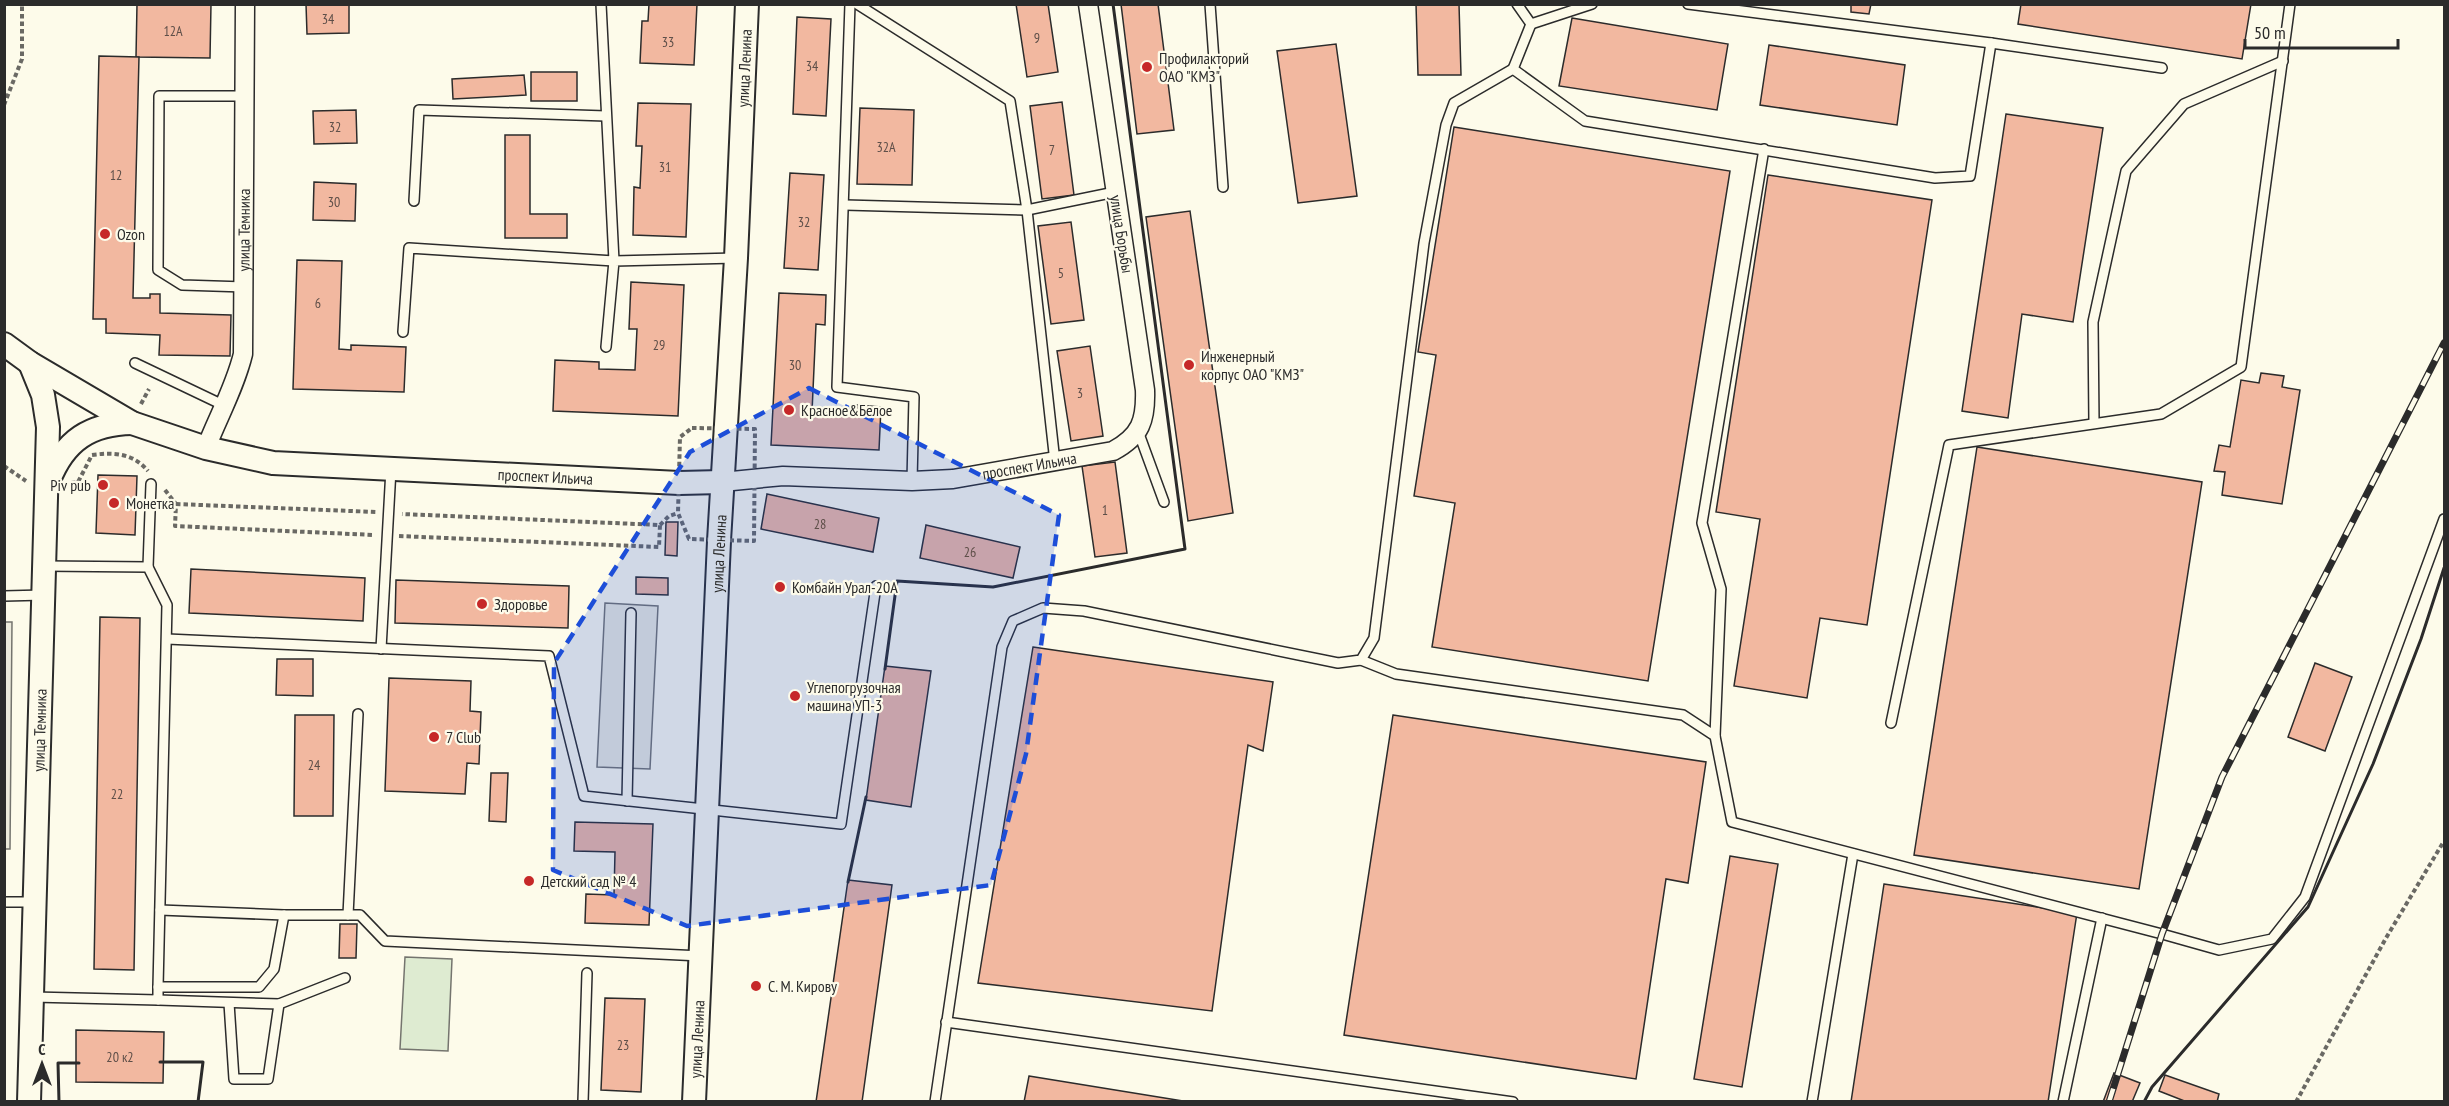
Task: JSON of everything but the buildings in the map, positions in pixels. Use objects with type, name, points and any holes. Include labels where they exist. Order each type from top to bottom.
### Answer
[{"type":"street","name":"улица Темника","points":[[206,448],[223,405],[236,381],[243,354],[245,4]]},
{"type":"street","name":"улица Ленина","points":[[694,1101],[747,4]]},
{"type":"street","name":"улица Борьбы","points":[[1088,4],[1145,390],[1146,412],[1138,431]]},
{"type":"street","name":"проспект Ильича","points":[[4,344],[30,363],[132,423],[206,448],[273,463],[679,483],[723,482],[783,476],[912,481],[953,479],[1113,451],[1127,443],[1138,431]]},
{"type":"street","name":"улица Темника","points":[[29,1101],[47,484],[46,417],[43,395],[30,363]]},
{"type":"street","points":[[47,484],[55,466],[70,444],[90,430],[114,423],[132,423]]},
{"type":"lane","points":[[601,4],[614,261],[606,347]]},
{"type":"lane","points":[[850,4],[845,205],[837,387],[914,397],[912,481]]},
{"type":"lane","points":[[857,4],[1010,101],[1027,210],[1056,462]]},
{"type":"lane","points":[[1210,4],[1223,187]]},
{"type":"lane","points":[[1517,4],[1531,24]]},
{"type":"lane","points":[[1531,24],[1592,4]]},
{"type":"lane","points":[[1688,4],[1991,43],[2162,68]]},
{"type":"lane","points":[[1892,723],[1949,444],[2161,414],[2241,368],[2290,4]]},
{"type":"lane","points":[[1361,660],[1374,638],[1424,243],[1446,125],[1454,103],[1513,69],[1531,24]]},
{"type":"lane","points":[[1513,69],[1585,121],[1935,177],[1970,176],[1991,43]]},
{"type":"lane","points":[[2094,423],[2093,322],[2126,171],[2184,104],[2283,61]]},
{"type":"lane","points":[[243,96],[159,96],[158,270],[182,285],[245,287]]},
{"type":"lane","points":[[414,201],[419,110],[606,116]]},
{"type":"lane","points":[[1764,149],[1702,523],[1722,589],[1715,736],[1732,822],[2219,950],[2272,939],[2305,897],[2445,519]]},
{"type":"lane","points":[[845,205],[1027,210],[1115,192]]},
{"type":"lane","points":[[403,332],[409,248],[614,261],[736,258]]},
{"type":"lane","points":[[135,363],[223,405]]},
{"type":"lane","points":[[1138,431],[1164,502]]},
{"type":"lane","points":[[381,648],[391,470]]},
{"type":"lane","points":[[152,481],[148,567],[167,605],[158,1000]]},
{"type":"lane","points":[[44,566],[148,567]]},
{"type":"lane","points":[[166,639],[549,656],[584,796],[841,824],[876,586]]},
{"type":"lane","points":[[4,596],[44,596]]},
{"type":"lane","points":[[934,1101],[1002,647],[1014,621],[1043,608],[1084,610],[1338,663],[1361,660],[1396,674],[1683,715],[1715,736]]},
{"type":"lane","points":[[627,801],[632,613]]},
{"type":"lane","points":[[348,915],[358,714]]},
{"type":"lane","points":[[1812,1101],[1853,854]]},
{"type":"lane","points":[[4,902],[35,902]]},
{"type":"lane","points":[[160,910],[284,915],[360,915],[385,941],[701,956]]},
{"type":"lane","points":[[158,987],[259,987],[274,969],[284,915]]},
{"type":"lane","points":[[2062,1101],[2102,918]]},
{"type":"lane","points":[[582,1101],[587,973]]},
{"type":"lane","points":[[32,997],[279,1004],[345,978]]},
{"type":"lane","points":[[229,1003],[234,1079],[268,1079],[279,1004]]},
{"type":"lane","points":[[946,1022],[1513,1101]]},
{"type":"path","points":[[4,105],[22,59],[22,4]]},
{"type":"path","points":[[4,466],[30,484],[78,483],[92,455],[115,452],[140,461],[152,481]]},
{"type":"path","points":[[162,487],[176,504],[175,526],[659,547],[660,525],[669,516],[678,513]]},
{"type":"path","points":[[176,504],[660,525]]},
{"type":"path","points":[[2296,1101],[2386,938],[2445,841]]},
{"type":"highlighted area","points":[[809,388],[1059,515],[1026,754],[991,885],[687,926],[553,870],[554,663],[690,452]]},
{"type":"green space","points":[[405,957],[452,959],[448,1051],[400,1049]]},
{"type":"shaded area","points":[[605,603],[658,606],[650,769],[597,767]]},
{"type":"shaded area","points":[[5,622],[12,622],[10,849],[4,849]]},
{"type":"railway","points":[[2109,1102],[2162,934],[2222,777],[2444,343]]},
{"type":"wall","points":[[885,669],[897,581],[993,587],[1185,549],[1113,4]]},
{"type":"wall","points":[[2144,1102],[2152,1087],[2308,907],[2373,764],[2421,639],[2444,568]]},
{"type":"wall","points":[[848,882],[866,797]]},
{"type":"wall","points":[[160,1062],[203,1062],[198,1102]]},
{"type":"wall","points":[[59,1102],[58,1063],[79,1063]]},
{"type":"place","name":"Профилакторий ОАО \"КМЗ\"","points":[[1147,67]]},
{"type":"place","name":"Ozon","points":[[105,234]]},
{"type":"place","name":"Инженерный корпус ОАО \"КМЗ\"","points":[[1189,365]]},
{"type":"place","name":"Красное&Белое","points":[[789,410]]},
{"type":"place","name":"Piv pub","points":[[103,485]]},
{"type":"place","name":"Монетка","points":[[114,503]]},
{"type":"place","name":"Комбайн Урал-20А","points":[[780,587]]},
{"type":"place","name":"Здоровье","points":[[482,604]]},
{"type":"place","name":"Углепогрузочная машина УП-3","points":[[795,696]]},
{"type":"place","name":"7 Club","points":[[434,737]]},
{"type":"place","name":"Детский сад № 4","points":[[529,881]]},
{"type":"place","name":"С. М. Кирову","points":[[756,986]]}]
